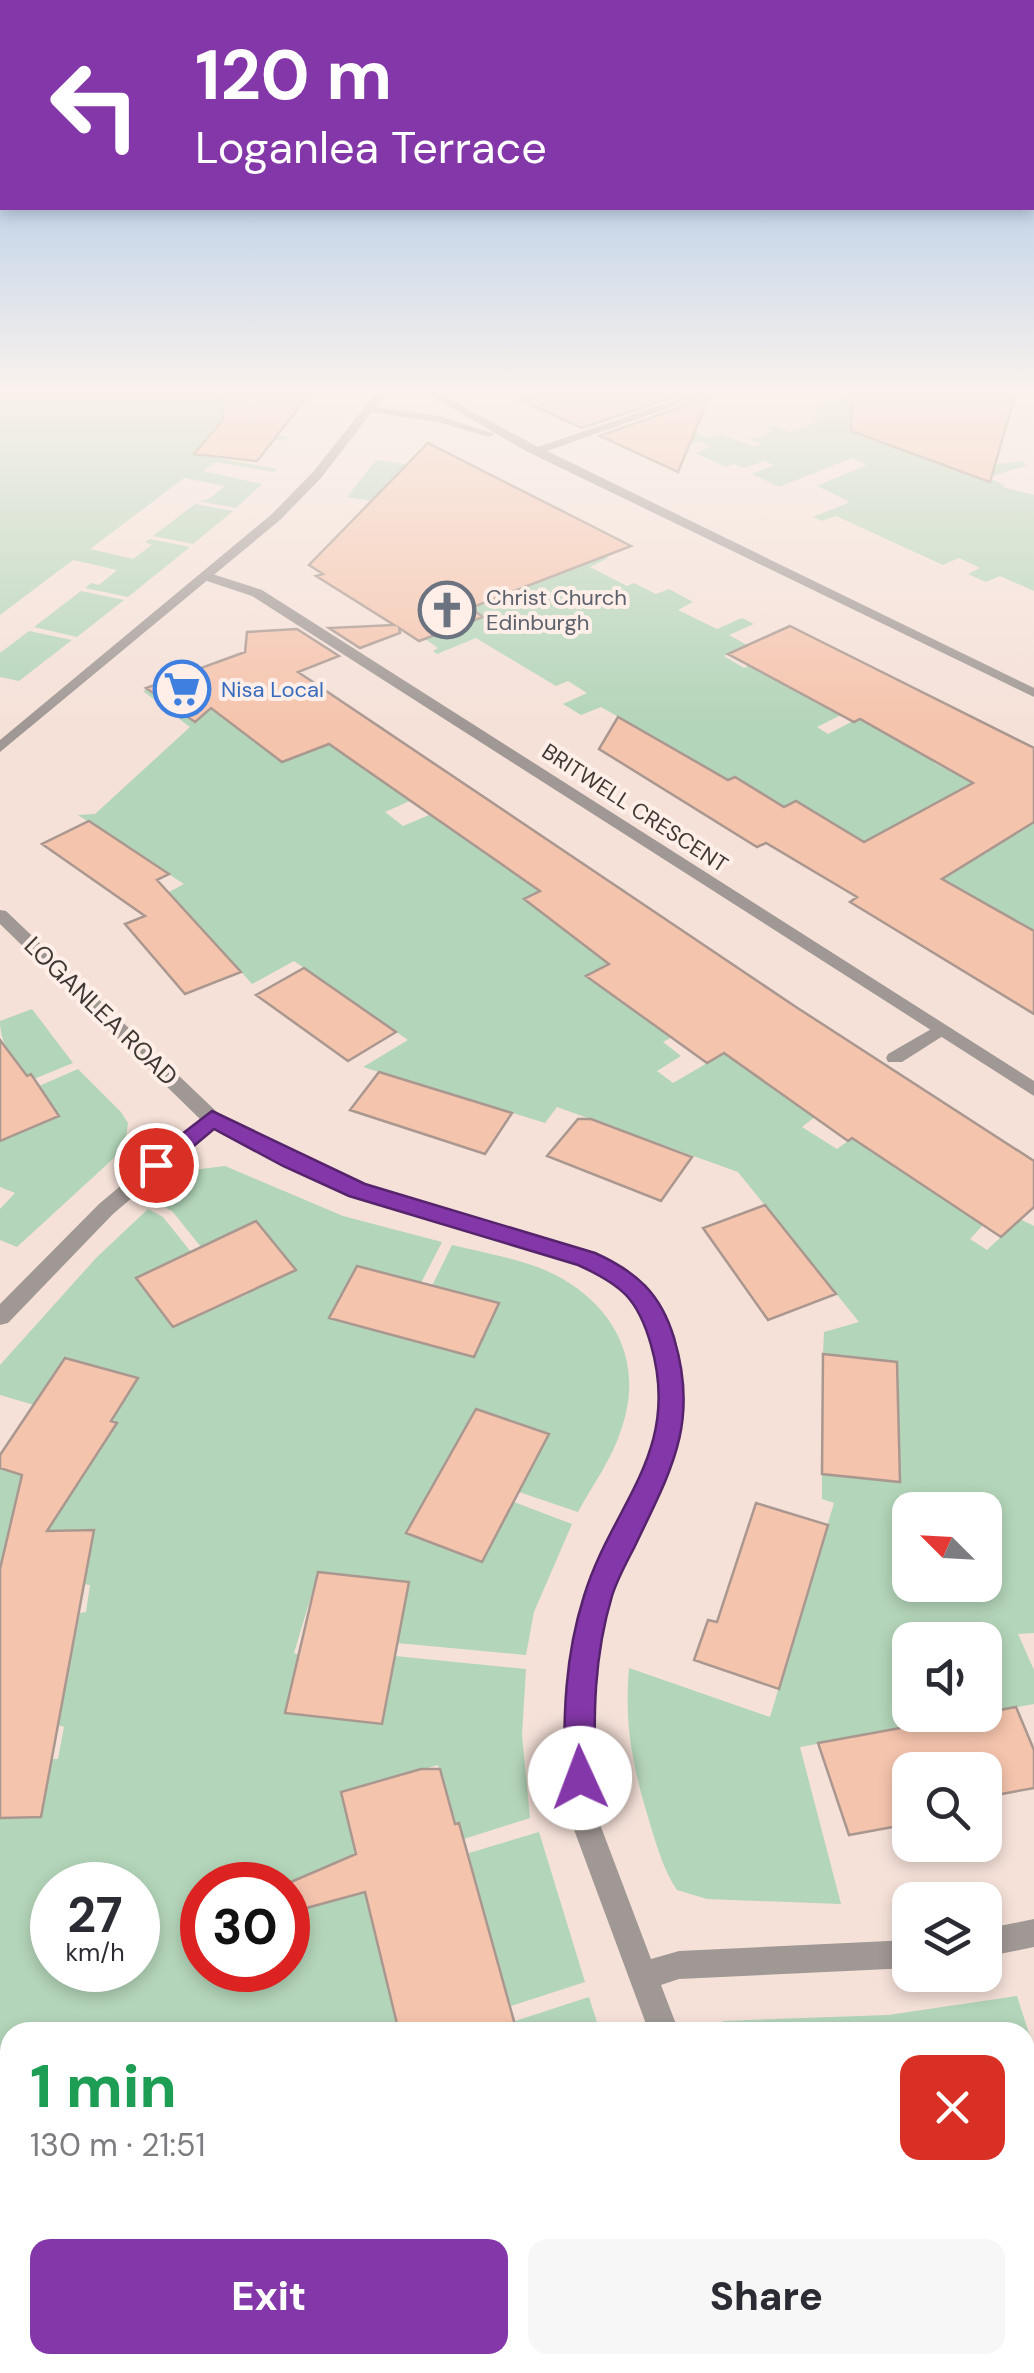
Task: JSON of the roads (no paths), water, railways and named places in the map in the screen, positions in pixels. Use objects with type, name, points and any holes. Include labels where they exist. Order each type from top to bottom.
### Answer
[{"type":"street","points":[[0,748],[289,503]]},
{"type":"street","points":[[642,503],[1034,693]]},
{"type":"street","name":"BRITWELL CRESCENT","points":[[206,576],[257,593],[1034,1090]]},
{"type":"street","name":"LOGANLEA ROAD","points":[[0,915],[212,1119],[290,1161],[357,1190],[587,1259],[613,1271],[639,1291],[654,1312],[671,1370],[670,1435],[658,1469],[599,1592],[586,1643],[578,1708],[587,1827],[661,2022]]},
{"type":"street","points":[[895,1058],[940,1030]]},
{"type":"street","points":[[0,1317],[106,1210],[212,1119]]},
{"type":"street","points":[[1002,1940],[1034,1933]]},
{"type":"street","points":[[644,1974],[680,1965],[892,1955]]},
{"type":"place","name":"Christ Church Edinburgh","points":[[447,610]]},
{"type":"place","name":"Nisa Local","points":[[182,689]]}]
